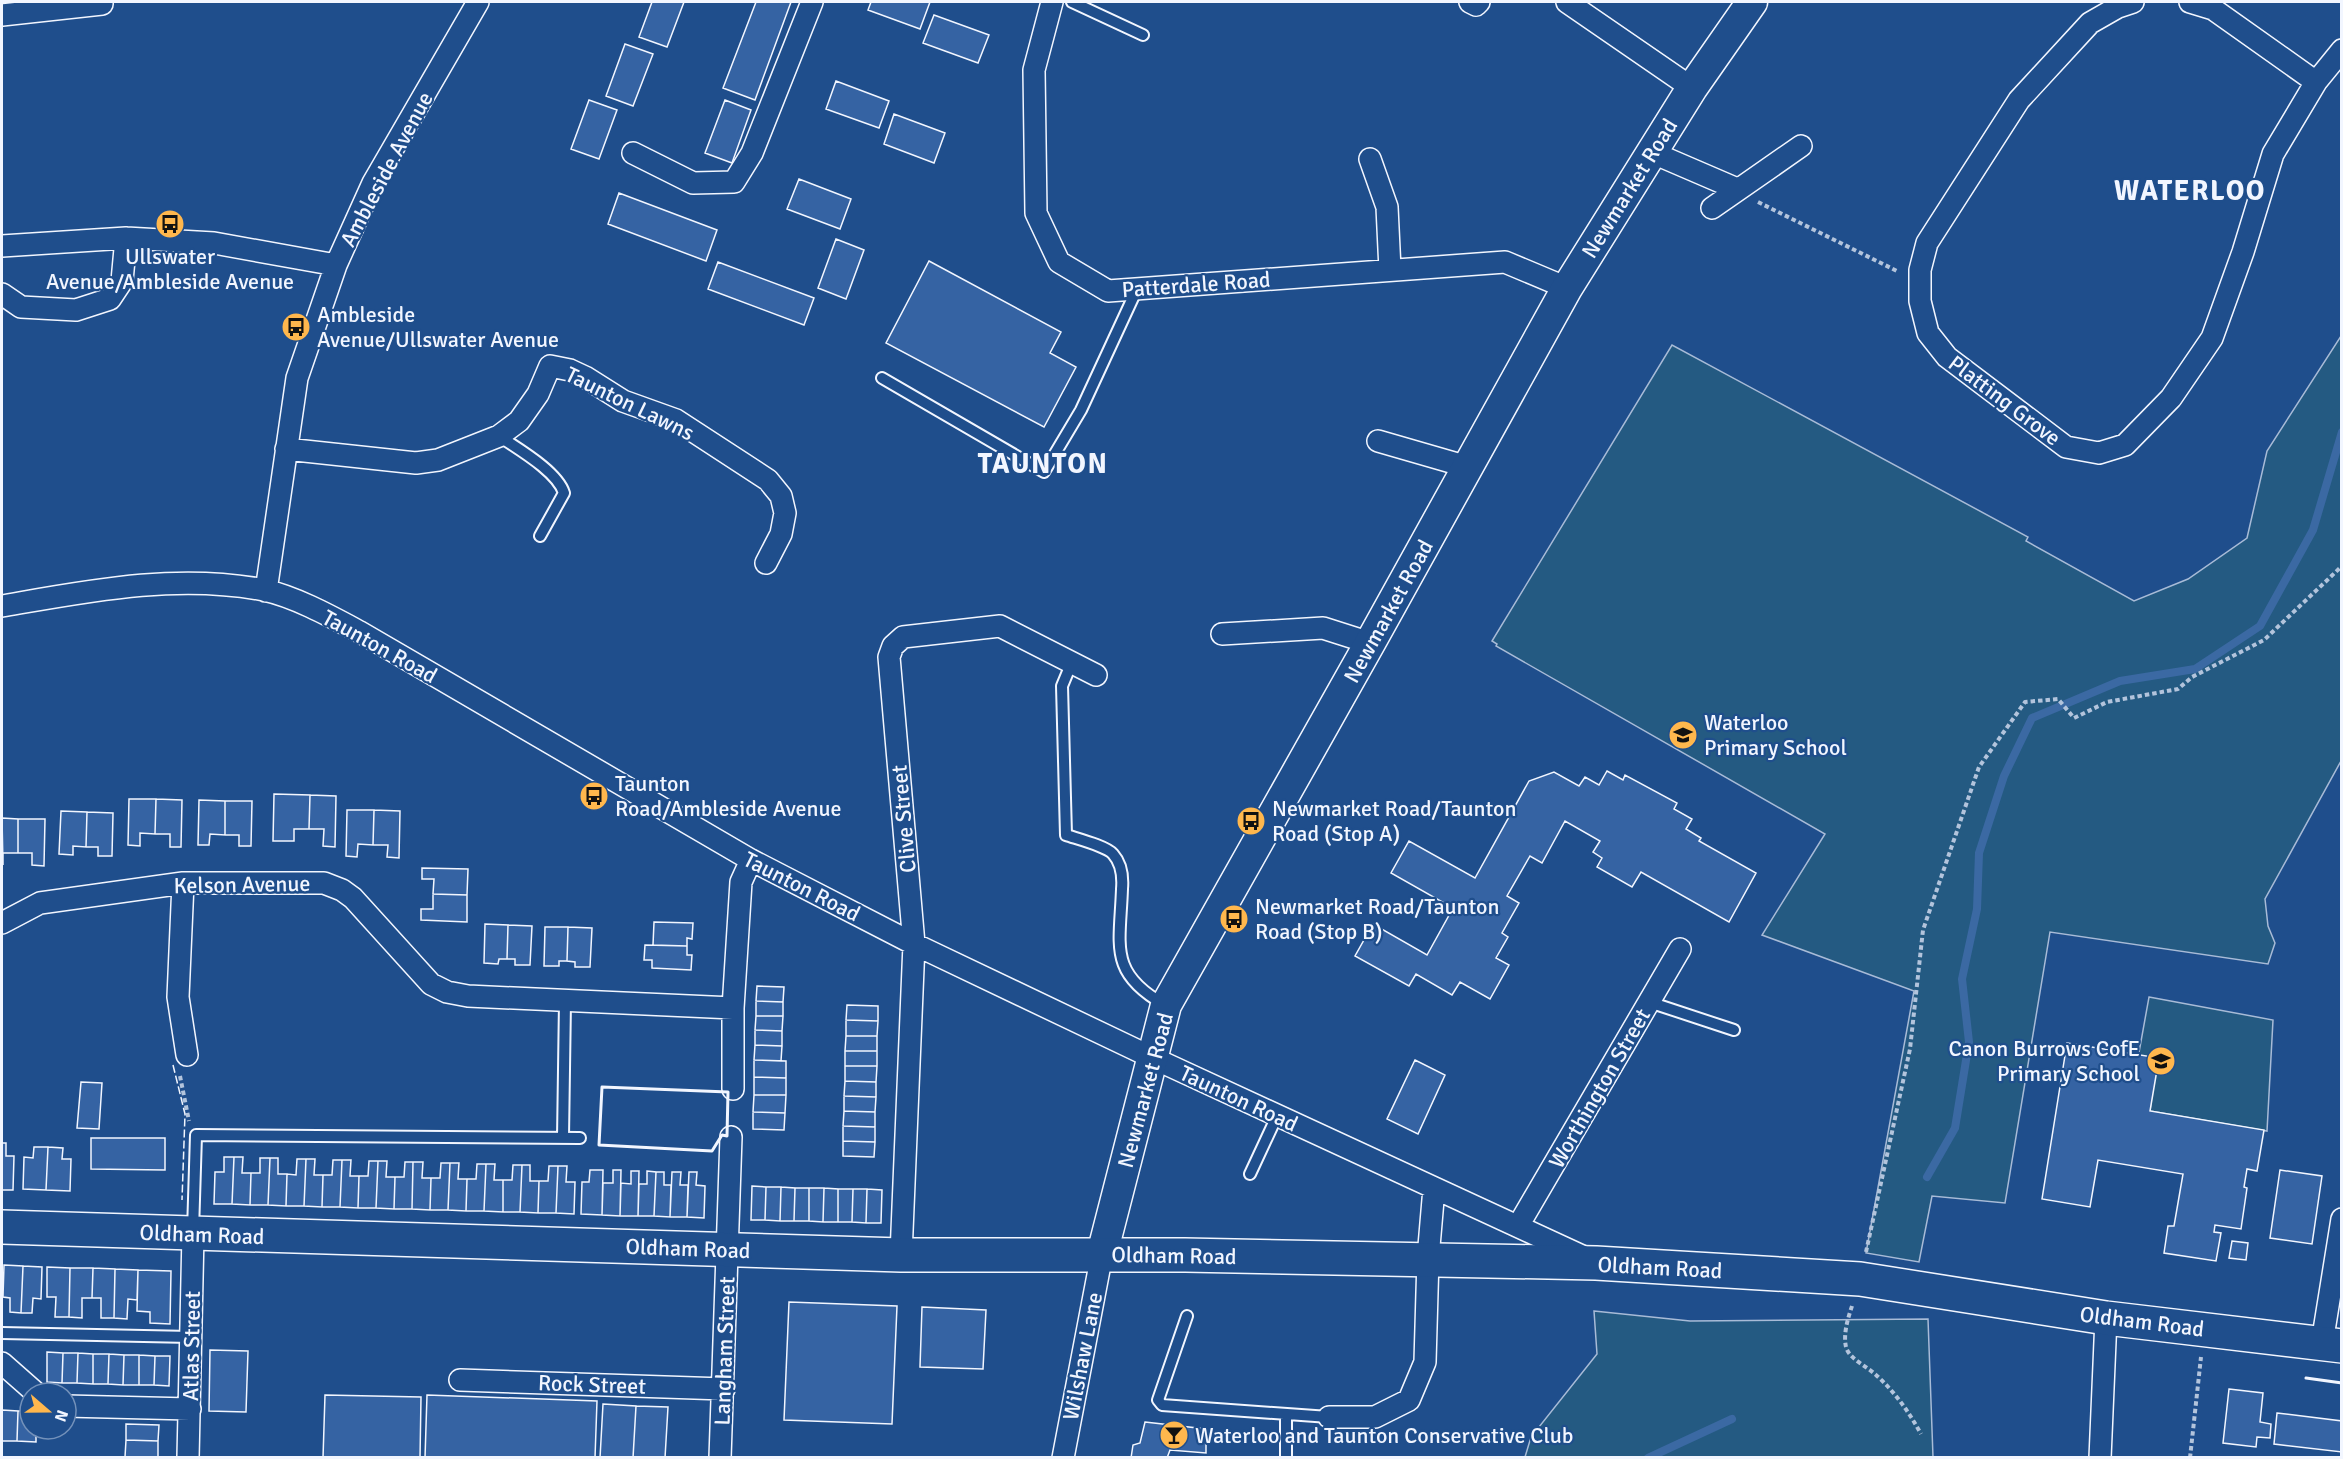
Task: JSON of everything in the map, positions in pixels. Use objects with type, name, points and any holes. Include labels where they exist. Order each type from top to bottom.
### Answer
[{"type":"highway","name":"Oldham Road","points":[[2,1227],[901,1255],[1102,1254],[1428,1258],[1596,1263],[1860,1279],[2106,1318],[2332,1345]]},
{"type":"street","name":"Ambleside Avenue","points":[[266,591],[297,378],[336,265],[373,183],[478,2]]},
{"type":"street","points":[[633,153],[693,183],[734,182],[752,153],[812,2]]},
{"type":"street","name":"Patterdale Road","points":[[1052,2],[1034,70],[1036,213],[1059,262],[1108,291],[1505,262],[1567,288]]},
{"type":"street","points":[[1470,2],[1476,5],[1479,2]]},
{"type":"street","points":[[1567,2],[1692,88]]},
{"type":"street","name":"Newmarket Road","points":[[1102,1254],[1166,1005],[1370,644],[1567,288],[1692,88],[1752,2]]},
{"type":"street","name":"Platting Grove","points":[[2133,2],[2118,7],[2091,23],[2019,100],[1927,243],[1920,276],[1920,301],[1928,333],[1947,357],[2066,447],[2099,453],[2125,445],[2171,398],[2212,338],[2243,252],[2273,154],[2316,82],[2342,50]]},
{"type":"street","points":[[2190,2],[2213,9],[2316,82]]},
{"type":"street","points":[[2,15],[102,4]]},
{"type":"street","points":[[1712,208],[1801,146]]},
{"type":"street","points":[[1651,152],[1737,189]]},
{"type":"street","points":[[1370,159],[1388,207],[1390,270]]},
{"type":"street","points":[[2,294],[21,307],[76,310],[110,298],[122,281],[126,238]]},
{"type":"street","points":[[2,246],[126,238],[214,243],[336,265]]},
{"type":"street","name":"Taunton Lawns","points":[[286,448],[416,463],[438,460],[499,436],[519,421],[538,394],[550,366],[570,370],[624,401],[676,420],[768,480],[781,496],[785,513],[781,534],[766,563]]},
{"type":"street","points":[[1378,441],[1468,467]]},
{"type":"street","name":"Taunton Road","points":[[2,606],[104,588],[202,582],[266,591],[313,609],[360,632],[751,860],[914,944],[1153,1058],[1596,1263]]},
{"type":"street","name":"Clive Street","points":[[901,1255],[914,944],[889,657],[893,646],[903,637],[1000,626],[1096,675]]},
{"type":"street","points":[[1222,634],[1323,628],[1370,644]]},
{"type":"street","points":[[733,1089],[733,1008],[741,882],[751,860]]},
{"type":"street","points":[[183,883],[178,997],[186,1055]]},
{"type":"street","name":"Kelson Avenue","points":[[2,923],[40,903],[183,883],[324,883],[342,890],[353,898],[431,984],[447,992],[468,996],[733,1008]]},
{"type":"street","name":"Worthington Street","points":[[1518,1226],[1680,950]]},
{"type":"street","name":"Langham Street","points":[[720,1458],[731,1137]]},
{"type":"street","points":[[1329,1417],[1375,1417],[1408,1400],[1425,1362],[1428,1258],[1434,1188]]},
{"type":"street","points":[[2332,1345],[2342,1218]]},
{"type":"street","name":"Atlas Street","points":[[188,1458],[193,1234]]},
{"type":"street","name":"Wilshaw Lane","points":[[1063,1458],[1102,1254]]},
{"type":"street","points":[[2100,1458],[2106,1318]]},
{"type":"street","points":[[2,1363],[22,1381]]},
{"type":"street","name":"Rock Street","points":[[460,1380],[724,1389]]},
{"type":"street","points":[[78,1406],[190,1409]]},
{"type":"lane","points":[[1072,2],[1143,35]]},
{"type":"lane","points":[[882,378],[1044,472],[1081,410],[1137,288]]},
{"type":"lane","points":[[499,436],[561,484],[564,493],[540,536]]},
{"type":"lane","points":[[1072,662],[1062,686],[1066,835],[1112,852],[1120,863],[1123,878],[1121,958],[1126,972],[1144,993],[1166,1005]]},
{"type":"lane","points":[[562,1138],[565,1001]]},
{"type":"lane","points":[[1649,1002],[1734,1030]]},
{"type":"lane","points":[[1250,1174],[1277,1116]]},
{"type":"lane","points":[[193,1234],[196,1135],[580,1138]]},
{"type":"lane","points":[[1186,1316],[1158,1400],[1166,1407],[1329,1417]]},
{"type":"lane","points":[[2,1333],[191,1337]]},
{"type":"lane","points":[[1286,1414],[1286,1458]]},
{"type":"path","points":[[1737,189],[1748,197],[1902,273],[1920,276]]},
{"type":"path","points":[[1922,1434],[1907,1410],[1883,1382],[1852,1356],[1846,1348],[1847,1322],[1860,1279],[1911,1050],[1923,930],[1979,767],[2025,702],[2058,699],[2074,718],[2107,702],[2178,689],[2192,677],[2264,640],[2342,566]]},
{"type":"path","points":[[186,1055],[178,1068],[189,1123],[196,1135]]},
{"type":"path","points":[[2190,1458],[2204,1329]]},
{"type":"shaded area","points":[[2341,336],[2341,761],[2265,899],[2268,926],[2275,943],[2268,964],[2050,932],[2005,1203],[1932,1196],[1919,1262],[1866,1253],[1914,991],[1762,935],[1825,834],[1496,646],[1497,644],[1492,641],[1672,345],[2028,537],[2026,541],[2134,601],[2188,579],[2247,538],[2267,451]]},
{"type":"shaded area","points":[[2149,997],[2273,1020],[2267,1131],[2150,1111],[2156,1058],[2138,1058]]},
{"type":"shaded area","points":[[1594,1311],[1690,1321],[1928,1319],[1933,1457],[1525,1457],[1531,1437],[1597,1354]]},
{"type":"building","points":[[652,2],[684,2],[667,47],[639,37]]},
{"type":"building","points":[[756,2],[791,2],[755,100],[723,88]]},
{"type":"building","points":[[871,2],[930,2],[920,29],[868,10]]},
{"type":"building","points":[[934,15],[989,35],[978,63],[923,43]]},
{"type":"building","points":[[625,44],[653,54],[633,106],[606,96]]},
{"type":"building","points":[[836,81],[889,101],[879,128],[826,109]]},
{"type":"building","points":[[589,100],[617,110],[599,159],[571,149]]},
{"type":"building","points":[[725,100],[751,110],[732,163],[705,153]]},
{"type":"building","points":[[894,114],[945,133],[934,163],[884,144]]},
{"type":"building","points":[[799,179],[851,199],[840,229],[787,209]]},
{"type":"building","points":[[619,193],[717,230],[706,261],[608,224]]},
{"type":"building","points":[[836,239],[864,250],[846,299],[818,288]]},
{"type":"building","points":[[929,261],[1061,332],[1050,353],[1076,367],[1044,427],[886,343]]},
{"type":"building","points":[[718,262],[814,298],[804,325],[708,289]]},
{"type":"building","points":[[1607,771],[1623,780],[1625,775],[1677,803],[1674,809],[1692,819],[1686,829],[1701,838],[1699,841],[1756,873],[1729,922],[1641,872],[1632,887],[1597,867],[1602,858],[1593,852],[1600,841],[1565,821],[1542,863],[1530,856],[1507,896],[1519,903],[1502,933],[1508,937],[1496,958],[1509,965],[1490,999],[1460,982],[1452,995],[1416,974],[1409,986],[1355,956],[1373,924],[1427,955],[1453,908],[1391,873],[1409,841],[1475,878],[1529,781],[1554,772],[1579,786],[1585,777],[1599,785]]},
{"type":"building","points":[[274,794],[310,795],[309,829],[294,829],[294,841],[273,841]]},
{"type":"building","points":[[310,795],[336,796],[335,847],[323,846],[324,829],[309,829]]},
{"type":"building","points":[[129,799],[156,799],[155,834],[140,833],[140,846],[128,845]]},
{"type":"building","points":[[156,799],[182,800],[181,847],[170,847],[170,834],[155,834]]},
{"type":"building","points":[[199,800],[225,801],[225,835],[210,834],[209,845],[198,845]]},
{"type":"building","points":[[225,801],[252,801],[251,846],[239,846],[239,835],[225,835]]},
{"type":"building","points":[[347,810],[374,810],[373,845],[358,844],[357,857],[346,856]]},
{"type":"building","points":[[374,810],[400,811],[399,858],[387,857],[388,845],[373,845]]},
{"type":"building","points":[[61,811],[87,812],[86,847],[73,846],[73,855],[59,854]]},
{"type":"building","points":[[87,812],[113,813],[112,856],[98,856],[98,847],[86,847]]},
{"type":"building","points":[[2,818],[18,819],[18,853],[3,853],[3,865]]},
{"type":"building","points":[[18,819],[45,819],[44,866],[32,865],[32,853],[18,853]]},
{"type":"building","points":[[422,868],[468,869],[467,895],[433,894],[434,879],[422,879]]},
{"type":"building","points":[[433,894],[467,895],[467,922],[421,920],[421,909],[433,909]]},
{"type":"building","points":[[654,922],[693,923],[692,939],[687,938],[687,946],[653,945]]},
{"type":"building","points":[[485,924],[508,925],[507,959],[499,959],[498,964],[484,963]]},
{"type":"building","points":[[508,925],[532,926],[530,965],[515,965],[515,959],[507,959]]},
{"type":"building","points":[[545,927],[568,927],[567,961],[559,961],[559,966],[544,966]]},
{"type":"building","points":[[568,927],[592,928],[590,967],[575,967],[575,962],[567,961]]},
{"type":"building","points":[[645,945],[687,946],[687,955],[692,955],[691,970],[652,968],[652,960],[644,960]]},
{"type":"building","points":[[757,986],[784,987],[783,1002],[756,1001]]},
{"type":"building","points":[[756,1001],[783,1002],[783,1016],[756,1016]]},
{"type":"building","points":[[847,1005],[878,1006],[878,1021],[846,1020]]},
{"type":"building","points":[[756,1016],[783,1016],[782,1031],[755,1030]]},
{"type":"building","points":[[846,1020],[878,1021],[877,1036],[846,1036]]},
{"type":"building","points":[[755,1030],[782,1031],[782,1046],[755,1045]]},
{"type":"building","points":[[846,1036],[877,1036],[877,1051],[845,1051]]},
{"type":"building","points":[[2067,1043],[2159,1058],[2150,1111],[2264,1130],[2257,1171],[2247,1169],[2244,1187],[2247,1188],[2241,1229],[2215,1225],[2214,1232],[2221,1233],[2216,1261],[2164,1253],[2168,1226],[2174,1226],[2183,1174],[2098,1160],[2090,1207],[2042,1199]]},
{"type":"building","points":[[755,1045],[782,1046],[781,1061],[754,1060]]},
{"type":"building","points":[[845,1051],[877,1051],[877,1066],[845,1066]]},
{"type":"building","points":[[754,1060],[786,1061],[786,1078],[754,1077]]},
{"type":"building","points":[[1415,1060],[1445,1075],[1418,1134],[1387,1119]]},
{"type":"building","points":[[845,1066],[877,1066],[876,1082],[845,1081]]},
{"type":"building","points":[[754,1077],[786,1078],[786,1095],[754,1095]]},
{"type":"building","points":[[845,1081],[876,1082],[876,1097],[844,1096]]},
{"type":"building","points":[[81,1082],[102,1083],[99,1129],[77,1128]]},
{"type":"building","points":[[754,1095],[786,1095],[785,1113],[753,1112]]},
{"type":"building","points":[[844,1096],[876,1097],[875,1112],[844,1111]]},
{"type":"building","points":[[844,1111],[875,1112],[875,1127],[843,1126]]},
{"type":"building","points":[[753,1112],[785,1113],[784,1130],[753,1129]]},
{"type":"building","points":[[843,1126],[875,1127],[875,1142],[843,1141]]},
{"type":"building","points":[[91,1138],[165,1138],[165,1170],[91,1169]]},
{"type":"building","points":[[843,1141],[875,1142],[874,1157],[843,1156]]},
{"type":"building","points":[[2,1143],[6,1143],[6,1156],[14,1156],[13,1190],[2,1190]]},
{"type":"building","points":[[34,1147],[48,1147],[46,1190],[23,1189],[24,1157],[33,1158]]},
{"type":"building","points":[[48,1147],[63,1148],[62,1159],[71,1159],[70,1191],[46,1190]]},
{"type":"building","points":[[224,1157],[234,1157],[232,1204],[214,1204],[215,1172],[224,1172]]},
{"type":"building","points":[[234,1157],[243,1157],[242,1173],[251,1173],[250,1205],[232,1204]]},
{"type":"building","points":[[260,1158],[270,1158],[268,1205],[250,1205],[251,1173],[260,1173]]},
{"type":"building","points":[[270,1158],[278,1158],[278,1174],[287,1174],[286,1206],[268,1205]]},
{"type":"building","points":[[297,1159],[306,1159],[304,1206],[286,1206],[287,1174],[296,1175]]},
{"type":"building","points":[[306,1159],[315,1159],[314,1175],[323,1175],[322,1207],[304,1206]]},
{"type":"building","points":[[333,1160],[342,1160],[340,1207],[322,1207],[323,1175],[332,1175]]},
{"type":"building","points":[[342,1160],[351,1160],[350,1176],[359,1176],[358,1208],[340,1207]]},
{"type":"building","points":[[369,1161],[378,1161],[376,1208],[358,1208],[359,1176],[368,1176]]},
{"type":"building","points":[[378,1161],[387,1161],[386,1177],[395,1177],[394,1209],[376,1208]]},
{"type":"building","points":[[405,1162],[413,1162],[412,1209],[394,1209],[395,1177],[404,1177]]},
{"type":"building","points":[[413,1162],[423,1162],[422,1178],[431,1178],[430,1210],[412,1209]]},
{"type":"building","points":[[441,1163],[450,1163],[448,1210],[430,1210],[431,1178],[440,1178]]},
{"type":"building","points":[[450,1163],[459,1163],[458,1179],[467,1179],[466,1211],[448,1210]]},
{"type":"building","points":[[477,1164],[486,1164],[484,1211],[466,1211],[467,1179],[476,1179]]},
{"type":"building","points":[[486,1164],[495,1164],[494,1180],[503,1180],[503,1212],[484,1211]]},
{"type":"building","points":[[513,1165],[522,1165],[520,1212],[503,1212],[503,1180],[512,1180]]},
{"type":"building","points":[[522,1165],[530,1165],[530,1181],[539,1181],[538,1213],[520,1212]]},
{"type":"building","points":[[549,1166],[558,1166],[556,1213],[538,1213],[539,1181],[548,1181]]},
{"type":"building","points":[[558,1166],[567,1166],[566,1182],[575,1182],[574,1214],[556,1213]]},
{"type":"building","points":[[590,1170],[603,1170],[602,1215],[581,1214],[582,1182],[589,1182]]},
{"type":"building","points":[[613,1170],[621,1170],[620,1216],[602,1215],[603,1183],[613,1183]]},
{"type":"building","points":[[2280,1170],[2322,1176],[2312,1244],[2270,1238]]},
{"type":"building","points":[[631,1171],[639,1171],[638,1216],[620,1216],[621,1183],[631,1184]]},
{"type":"building","points":[[647,1171],[656,1172],[654,1216],[638,1216],[639,1184],[647,1184]]},
{"type":"building","points":[[656,1172],[664,1172],[664,1185],[671,1185],[670,1217],[654,1216]]},
{"type":"building","points":[[672,1172],[681,1172],[680,1185],[688,1185],[687,1217],[670,1217]]},
{"type":"building","points":[[689,1172],[697,1172],[696,1185],[705,1186],[704,1218],[687,1217]]},
{"type":"building","points":[[752,1186],[766,1187],[765,1220],[751,1220]]},
{"type":"building","points":[[766,1187],[781,1187],[780,1221],[765,1220]]},
{"type":"building","points":[[781,1187],[795,1188],[794,1221],[780,1221]]},
{"type":"building","points":[[795,1188],[809,1188],[809,1221],[794,1221]]},
{"type":"building","points":[[809,1188],[824,1188],[823,1222],[809,1221]]},
{"type":"building","points":[[824,1188],[838,1189],[838,1222],[823,1222]]},
{"type":"building","points":[[838,1189],[853,1189],[852,1222],[838,1222]]},
{"type":"building","points":[[853,1189],[867,1189],[866,1223],[852,1222]]},
{"type":"building","points":[[867,1189],[882,1190],[881,1223],[866,1223]]},
{"type":"building","points":[[2232,1241],[2248,1243],[2246,1260],[2229,1258]]},
{"type":"building","points":[[4,1265],[23,1266],[21,1313],[10,1312],[10,1298],[3,1297]]},
{"type":"building","points":[[23,1266],[42,1267],[41,1299],[33,1298],[32,1313],[21,1313]]},
{"type":"building","points":[[47,1267],[70,1268],[69,1317],[55,1317],[56,1297],[47,1297]]},
{"type":"building","points":[[70,1268],[93,1268],[92,1298],[82,1298],[82,1318],[69,1317]]},
{"type":"building","points":[[93,1268],[115,1269],[114,1318],[101,1318],[101,1298],[92,1298]]},
{"type":"building","points":[[115,1269],[138,1270],[137,1300],[128,1299],[127,1319],[114,1318]]},
{"type":"building","points":[[138,1270],[171,1271],[170,1324],[150,1323],[150,1312],[137,1311]]},
{"type":"building","points":[[789,1302],[897,1306],[892,1424],[784,1420]]},
{"type":"building","points":[[922,1307],[986,1310],[983,1369],[920,1367]]},
{"type":"building","points":[[210,1350],[248,1351],[246,1412],[209,1411]]},
{"type":"building","points":[[47,1352],[63,1353],[62,1381],[47,1381]]},
{"type":"building","points":[[63,1353],[78,1353],[77,1381],[62,1381]]},
{"type":"building","points":[[78,1353],[93,1354],[93,1384],[78,1383]]},
{"type":"building","points":[[93,1354],[109,1354],[108,1384],[93,1384]]},
{"type":"building","points":[[109,1354],[124,1355],[123,1385],[108,1384]]},
{"type":"building","points":[[124,1355],[139,1355],[139,1385],[123,1385]]},
{"type":"building","points":[[139,1355],[155,1356],[154,1385],[139,1385]]},
{"type":"building","points":[[155,1356],[170,1356],[169,1386],[154,1385]]},
{"type":"building","points":[[2229,1389],[2263,1393],[2260,1422],[2271,1424],[2270,1438],[2257,1437],[2256,1447],[2223,1443]]},
{"type":"building","points":[[325,1395],[421,1397],[420,1458],[323,1458]]},
{"type":"building","points":[[427,1395],[597,1401],[595,1458],[425,1458]]},
{"type":"building","points":[[603,1404],[636,1406],[633,1458],[600,1458]]},
{"type":"building","points":[[636,1406],[668,1407],[665,1458],[633,1458]]},
{"type":"building","points":[[2,1410],[18,1411],[17,1441],[2,1441]]},
{"type":"building","points":[[18,1411],[18,1441],[36,1442],[17,1441]]},
{"type":"building","points":[[2277,1413],[2342,1421],[2342,1452],[2274,1444]]},
{"type":"building","name":"Waterloo and Taunton Conservative Club","points":[[1145,1422],[1206,1429],[1206,1453],[1170,1450],[1167,1458],[1131,1458],[1133,1445],[1140,1443]]},
{"type":"building","points":[[126,1424],[159,1425],[158,1441],[126,1440]]},
{"type":"building","points":[[126,1440],[158,1441],[158,1458],[125,1457]]},
{"type":"waterway","points":[[1927,1177],[1955,1128],[1969,1042],[1962,979],[1977,909],[1979,853],[2004,776],[2032,718],[2120,681],[2195,669],[2260,626],[2313,530],[2342,432]]},
{"type":"waterway","points":[[1648,1458],[1732,1419]]},
{"type":"fence","points":[[173,1065],[185,1114],[182,1200]]},
{"type":"wall","points":[[602,1087],[728,1092],[727,1136],[722,1135],[712,1151],[599,1145],[602,1087]]},
{"type":"wall","points":[[2306,1378],[2342,1383]]},
{"type":"place","name":"Ullswater Avenue/Ambleside Avenue","points":[[170,224]]},
{"type":"place","name":"Ambleside Avenue/Ullswater Avenue","points":[[296,327]]},
{"type":"place","name":"Waterloo Primary School","points":[[1683,735]]},
{"type":"place","name":"Taunton Road/Ambleside Avenue","points":[[594,796]]},
{"type":"place","name":"Newmarket Road/Taunton Road (Stop A)","points":[[1251,821]]},
{"type":"place","name":"Newmarket Road/Taunton Road (Stop B)","points":[[1234,919]]},
{"type":"place","name":"Canon Burrows CofE Primary School","points":[[2161,1061]]},
{"type":"place","name":"Waterloo and Taunton Conservative Club","points":[[1174,1435]]},
{"type":"district","name":"WATERLOO","points":[[2190,190]]},
{"type":"district","name":"TAUNTON","points":[[1043,463]]}]
